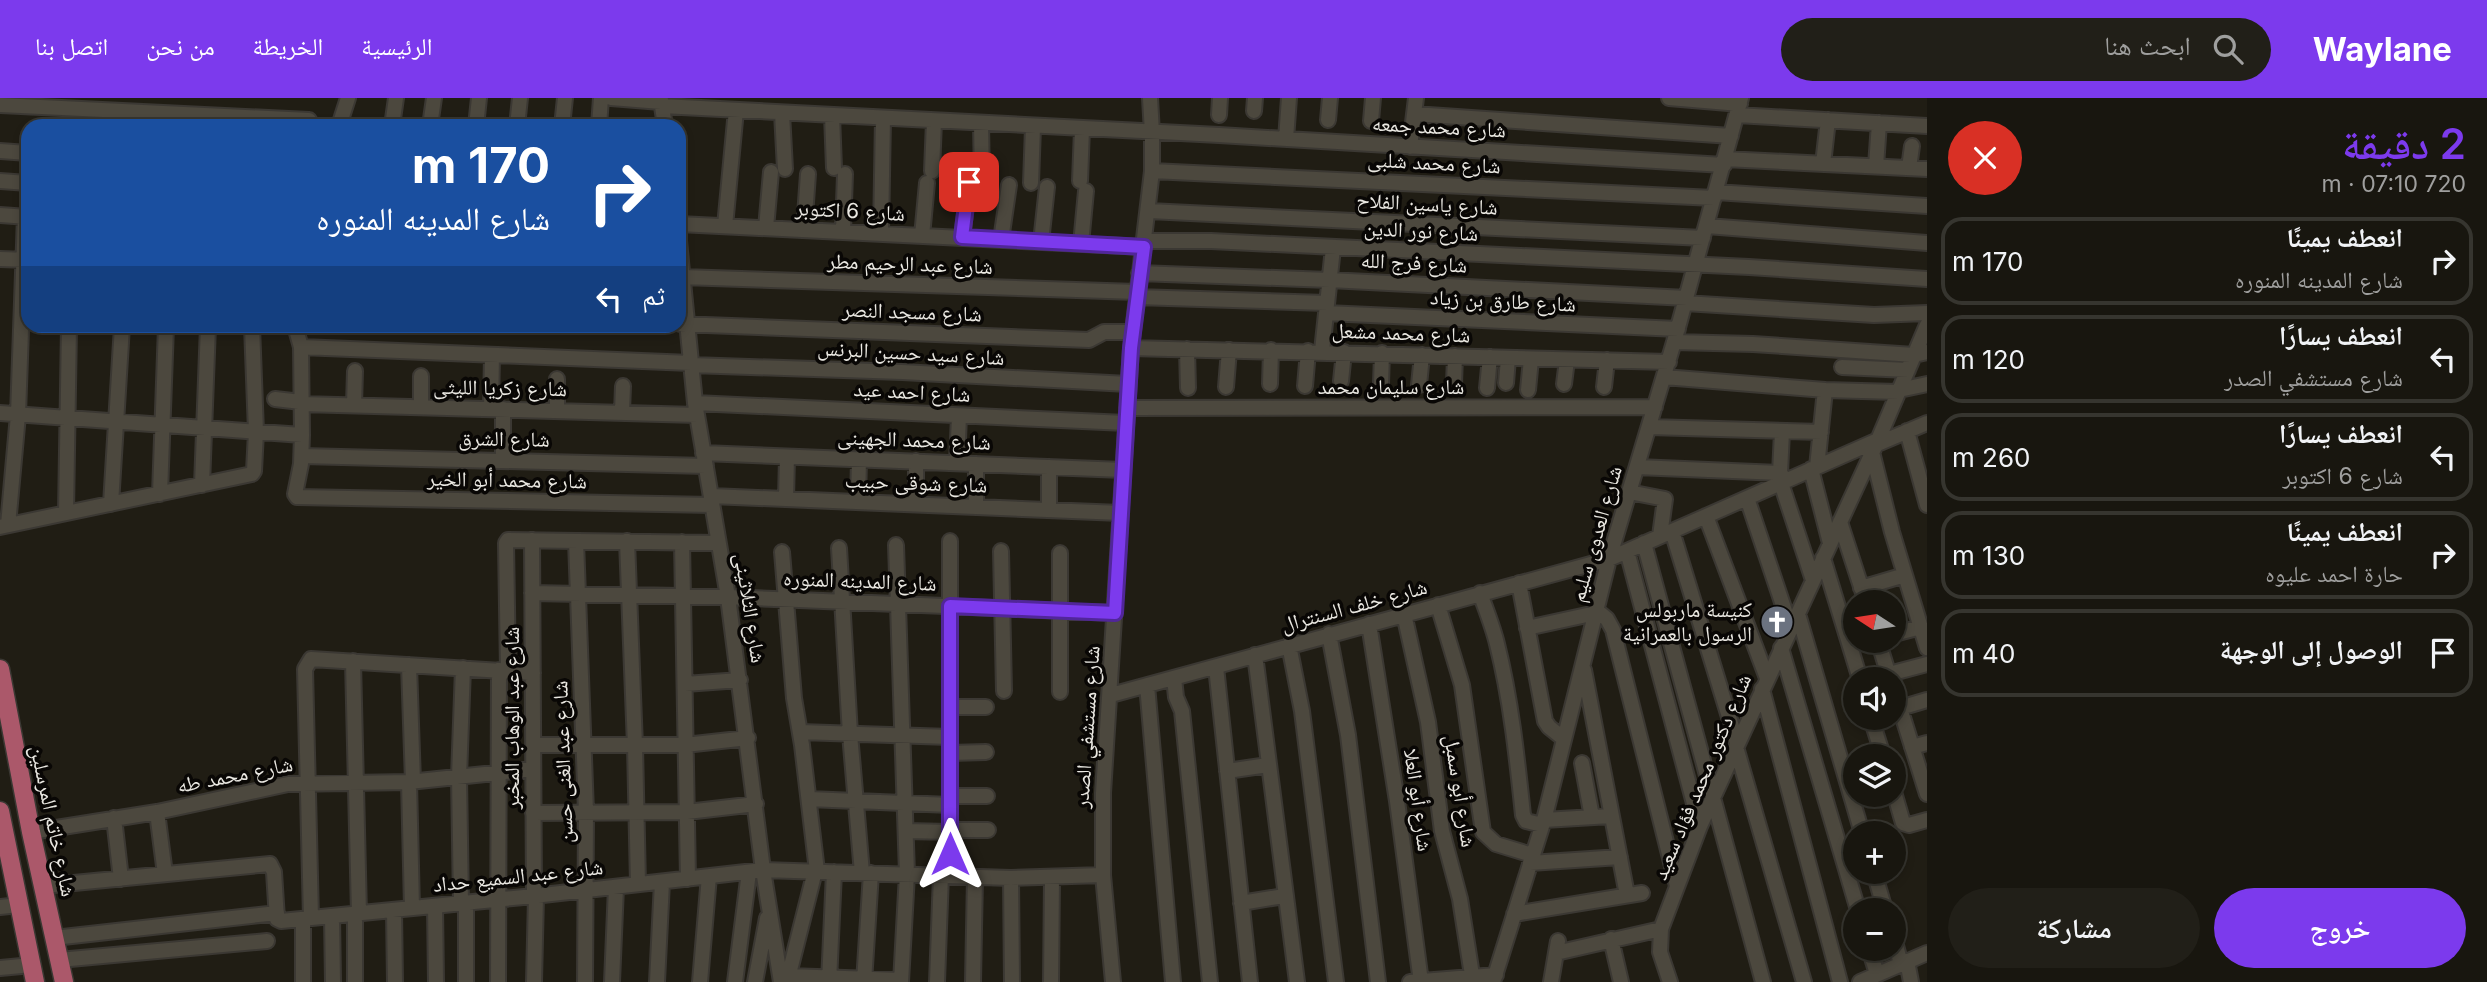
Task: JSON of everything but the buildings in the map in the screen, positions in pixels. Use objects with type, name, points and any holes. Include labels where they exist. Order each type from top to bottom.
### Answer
[{"type":"main road","name":"شارع خاتم المرسلين","points":[[0,668],[31,832],[64,982]]},
{"type":"main road","points":[[0,811],[2,836],[33,974]]},
{"type":"street","points":[[146,98],[152,118]]},
{"type":"street","points":[[342,119],[348,98]]},
{"type":"street","points":[[393,119],[396,98]]},
{"type":"street","points":[[431,119],[434,98]]},
{"type":"street","points":[[477,119],[480,98]]},
{"type":"street","points":[[518,119],[520,98]]},
{"type":"street","points":[[563,119],[565,98]]},
{"type":"street","points":[[600,119],[601,98]]},
{"type":"street","name":"شارع محمد جمعه","points":[[611,98],[736,110],[1032,127],[1724,162],[1927,169]]},
{"type":"street","name":"شارع مستشفي الصدر","points":[[1112,982],[1103,875],[1103,793],[1132,332],[1152,171],[1150,98]]},
{"type":"street","points":[[1219,115],[1220,98]]},
{"type":"street","points":[[1286,139],[1289,98]]},
{"type":"street","points":[[1328,120],[1330,98]]},
{"type":"street","points":[[1371,121],[1373,98]]},
{"type":"street","points":[[1410,147],[1416,98]]},
{"type":"street","points":[[1669,98],[1828,120],[1927,125]]},
{"type":"street","points":[[0,105],[152,118],[230,119]]},
{"type":"street","name":"شارع العدوى سليم","points":[[1495,978],[1543,823],[1609,559],[1669,362],[1739,106]]},
{"type":"street","points":[[725,226],[736,110]]},
{"type":"street","points":[[766,228],[778,171],[782,113]]},
{"type":"street","points":[[1414,114],[1731,136]]},
{"type":"street","points":[[832,115],[840,171],[843,232]]},
{"type":"street","points":[[881,233],[883,118]]},
{"type":"street","points":[[1828,120],[1828,164]]},
{"type":"street","points":[[922,236],[934,121]]},
{"type":"street","points":[[1876,166],[1879,123]]},
{"type":"street","points":[[962,237],[975,180],[981,124]]},
{"type":"street","points":[[1031,183],[1032,127]]},
{"type":"street","points":[[1081,244],[1082,129]]},
{"type":"street","points":[[1828,164],[1835,140]]},
{"type":"street","points":[[1909,168],[1912,146]]},
{"type":"street","points":[[0,151],[21,152]]},
{"type":"street","name":"شارع محمد شلبى","points":[[1152,171],[1927,206]]},
{"type":"street","points":[[804,230],[808,174]]},
{"type":"street","points":[[0,181],[21,182]]},
{"type":"street","points":[[1001,240],[1009,185]]},
{"type":"street","points":[[1041,242],[1047,187]]},
{"type":"street","name":"شارع ياسين الفلاح","points":[[1149,211],[1927,243]]},
{"type":"street","points":[[0,215],[21,217]]},
{"type":"street","name":"شارع 6 اكتوبر","points":[[686,224],[1081,244],[1144,244]]},
{"type":"street","name":"شارع نور الدين","points":[[1144,244],[1211,241],[1927,279]]},
{"type":"street","points":[[1306,386],[1326,308],[1333,248]]},
{"type":"street","points":[[0,259],[21,260]]},
{"type":"street","name":"شارع فرج الله","points":[[1139,273],[1329,280],[1686,300],[1874,315],[1927,313]]},
{"type":"street","name":"شارع عبد الرحيم مطر","points":[[686,280],[1136,294]]},
{"type":"street","name":"شارع طارق بن زياد","points":[[1136,294],[1753,344],[1921,354]]},
{"type":"street","name":"شارع مسجد النصر","points":[[686,324],[1089,340],[1104,332],[1132,332]]},
{"type":"street","name":"شارع دكتور محمد فؤاد سعيد","points":[[1670,982],[1660,952],[1661,929],[1700,826],[1898,391],[1908,370],[1921,354],[1927,325]]},
{"type":"street","points":[[22,333],[18,415],[4,526],[250,475],[254,471],[256,432],[252,333]]},
{"type":"street","points":[[66,513],[69,333]]},
{"type":"street","points":[[111,504],[122,333]]},
{"type":"street","points":[[160,494],[166,333]]},
{"type":"street","points":[[202,485],[208,333]]},
{"type":"street","points":[[297,333],[300,347],[302,456]]},
{"type":"street","name":"شارع الثلاثينى","points":[[685,333],[728,597],[757,804],[756,871],[770,902],[783,977]]},
{"type":"street","name":"شارع سيد حسين البرنس","points":[[300,347],[1128,384]]},
{"type":"street","name":"شارع محمد مشعل","points":[[1131,348],[1669,362]]},
{"type":"street","points":[[1187,349],[1188,388]]},
{"type":"street","points":[[1226,387],[1229,350]]},
{"type":"street","points":[[1270,384],[1271,351]]},
{"type":"street","points":[[1341,381],[1343,352]]},
{"type":"street","points":[[1381,384],[1382,353]]},
{"type":"street","points":[[492,355],[503,459]]},
{"type":"street","points":[[1419,385],[1422,355]]},
{"type":"street","points":[[1454,384],[1455,356]]},
{"type":"street","points":[[1487,387],[1490,358]]},
{"type":"street","points":[[1506,383],[1508,358]]},
{"type":"street","points":[[1528,390],[1531,359]]},
{"type":"street","points":[[1564,384],[1567,359]]},
{"type":"street","points":[[1604,387],[1607,360]]},
{"type":"street","points":[[1842,367],[1908,370]]},
{"type":"street","points":[[354,405],[355,372]]},
{"type":"street","points":[[421,376],[421,407]]},
{"type":"street","points":[[1664,377],[1825,390],[1898,391],[1927,384]]},
{"type":"street","points":[[557,379],[557,410]]},
{"type":"street","points":[[622,412],[623,386]]},
{"type":"street","points":[[1825,390],[1814,468],[1830,543]]},
{"type":"street","name":"شارع زكريا الليثى","points":[[275,399],[354,405],[622,412],[696,409]]},
{"type":"street","name":"شارع سليمان محمد","points":[[1126,416],[1655,407]]},
{"type":"street","name":"شارع احمد عيد","points":[[696,409],[959,416],[1126,416]]},
{"type":"street","points":[[0,413],[302,435]]},
{"type":"street","points":[[957,463],[959,416]]},
{"type":"street","name":"شارع خلف السنترال","points":[[1111,695],[1609,559],[1747,498],[1782,479],[1875,446],[1927,423]]},
{"type":"street","points":[[1650,427],[1821,432]]},
{"type":"street","points":[[1907,431],[1927,505]]},
{"type":"street","points":[[1782,432],[1782,479],[1813,580]]},
{"type":"street","points":[[1875,446],[1905,575],[1927,648]]},
{"type":"street","name":"شارع الشرق","points":[[302,456],[705,460]]},
{"type":"street","name":"شارع محمد أبو الخير","points":[[302,456],[295,494],[301,497],[711,501]]},
{"type":"street","points":[[786,499],[787,457]]},
{"type":"street","name":"شارع محمد الجهينى","points":[[705,460],[787,457],[1123,470]]},
{"type":"street","points":[[858,502],[859,459]]},
{"type":"street","points":[[916,461],[916,504]]},
{"type":"street","points":[[976,464],[976,507]]},
{"type":"street","points":[[1049,467],[1049,510]]},
{"type":"street","points":[[1637,467],[1782,479]]},
{"type":"street","points":[[1629,492],[1665,499],[1666,534],[1737,745],[1804,982]]},
{"type":"street","points":[[1747,498],[1791,629]]},
{"type":"street","name":"شارع شوقى حبيب","points":[[711,501],[786,499],[1121,513]]},
{"type":"street","points":[[1706,516],[1765,684],[1840,982]]},
{"type":"street","points":[[1840,522],[1861,590]]},
{"type":"street","points":[[498,982],[499,772],[506,543],[510,540],[532,540],[718,543]]},
{"type":"street","name":"شارع عبد الوهاب المخبر","points":[[532,540],[534,982]]},
{"type":"street","name":"شارع عبد الغنى حسن","points":[[576,541],[586,812],[585,979]]},
{"type":"street","points":[[627,541],[638,884]]},
{"type":"street","points":[[937,982],[950,831],[950,541]]},
{"type":"street","points":[[682,542],[688,879]]},
{"type":"street","points":[[1644,544],[1763,982]]},
{"type":"street","points":[[770,902],[756,976],[901,981],[907,874],[896,545]]},
{"type":"street","points":[[839,548],[850,734],[867,873],[864,980]]},
{"type":"street","points":[[1001,551],[1004,691]]},
{"type":"street","points":[[1627,551],[1700,826]]},
{"type":"street","points":[[782,552],[794,698],[816,872],[783,977]]},
{"type":"street","points":[[1060,553],[1060,692]]},
{"type":"street","points":[[1823,558],[1856,667]]},
{"type":"street","points":[[1874,590],[1905,575]]},
{"type":"street","points":[[1519,583],[1546,723],[1564,739]]},
{"type":"street","name":"شارع المدينه المنوره","points":[[532,593],[728,597],[1115,613]]},
{"type":"street","points":[[1480,593],[1497,643],[1505,681],[1526,821],[1543,823],[1612,816]]},
{"type":"street","points":[[1438,605],[1462,685],[1483,832],[1496,844],[1531,859],[1620,857]]},
{"type":"street","points":[[1527,628],[1596,611],[1607,619],[1613,630],[1677,886]]},
{"type":"street","name":"شارع أبو سمبل","points":[[1404,614],[1428,722],[1442,831],[1460,899],[1472,975]]},
{"type":"street","points":[[1798,614],[1859,821]]},
{"type":"street","name":"شارع أبو العلا","points":[[1369,624],[1395,788],[1417,981]]},
{"type":"street","points":[[1906,631],[1921,627]]},
{"type":"street","points":[[1329,634],[1348,736],[1378,982]]},
{"type":"street","points":[[1289,645],[1302,711],[1336,982]]},
{"type":"street","points":[[1781,649],[1854,898]]},
{"type":"street","points":[[1255,654],[1297,982]]},
{"type":"street","points":[[303,982],[307,919],[305,669],[311,659],[533,673]]},
{"type":"street","points":[[353,661],[357,914],[355,982]]},
{"type":"street","points":[[1514,914],[1634,894],[1620,857],[1583,664]]},
{"type":"street","points":[[1906,671],[1927,664]]},
{"type":"street","points":[[409,665],[412,908]]},
{"type":"street","points":[[1216,667],[1250,982]]},
{"type":"street","points":[[463,668],[459,776],[466,982]]},
{"type":"street","points":[[1174,678],[1182,711],[1210,982]]},
{"type":"street","points":[[684,684],[740,680]]},
{"type":"street","points":[[1147,685],[1173,982]]},
{"type":"street","points":[[1906,706],[1927,701]]},
{"type":"street","points":[[950,707],[986,707]]},
{"type":"street","points":[[1906,728],[1926,787]]},
{"type":"street","points":[[800,732],[902,736],[986,752]]},
{"type":"street","points":[[533,745],[685,745],[748,738]]},
{"type":"street","points":[[1912,747],[1927,743]]},
{"type":"street","points":[[1582,763],[1592,817]]},
{"type":"street","points":[[1227,771],[1268,765]]},
{"type":"street","name":"شارع محمد طه","points":[[31,832],[157,812],[288,784],[411,782],[533,769]]},
{"type":"street","points":[[808,799],[905,803],[987,796]]},
{"type":"street","points":[[534,813],[687,811],[757,804]]},
{"type":"street","points":[[1898,807],[1903,823],[1909,825],[1927,820]]},
{"type":"street","points":[[157,812],[165,874]]},
{"type":"street","points":[[114,818],[121,879]]},
{"type":"street","points":[[906,831],[988,830]]},
{"type":"street","points":[[43,886],[270,864],[273,867],[277,916]]},
{"type":"street","points":[[734,982],[756,871]]},
{"type":"street","name":"شارع عبد السميع حداد","points":[[54,938],[277,916],[281,921],[307,919],[756,871],[1011,878],[1103,875]]},
{"type":"street","points":[[830,980],[834,872]]},
{"type":"street","points":[[700,982],[709,876]]},
{"type":"street","points":[[973,982],[975,877]]},
{"type":"street","points":[[1011,878],[1012,982]]},
{"type":"street","points":[[1051,982],[1052,878]]},
{"type":"street","points":[[657,982],[662,882]]},
{"type":"street","points":[[585,979],[612,980],[615,887]]},
{"type":"street","points":[[1241,903],[1284,895]]},
{"type":"street","points":[[0,907],[19,905]]},
{"type":"street","points":[[435,906],[436,982]]},
{"type":"street","points":[[394,910],[395,982]]},
{"type":"street","points":[[332,916],[334,982]]},
{"type":"street","points":[[1551,982],[1557,947],[1661,929]]},
{"type":"street","points":[[1611,939],[1617,981]]},
{"type":"street","points":[[59,960],[267,941]]},
{"type":"street","points":[[1868,961],[1867,979],[1927,953]]},
{"type":"street","points":[[1904,962],[1911,982]]},
{"type":"street","points":[[0,968],[33,974]]},
{"type":"street","points":[[1417,981],[1472,975],[1495,978]]},
{"type":"place","name":"كنيسة ماربولس الرسول بالعمرانية","points":[[1777,622]]},
{"type":"route","points":[[950,854],[950,606],[1115,613],[1131,348],[1144,247],[962,237],[969,182]]}]
